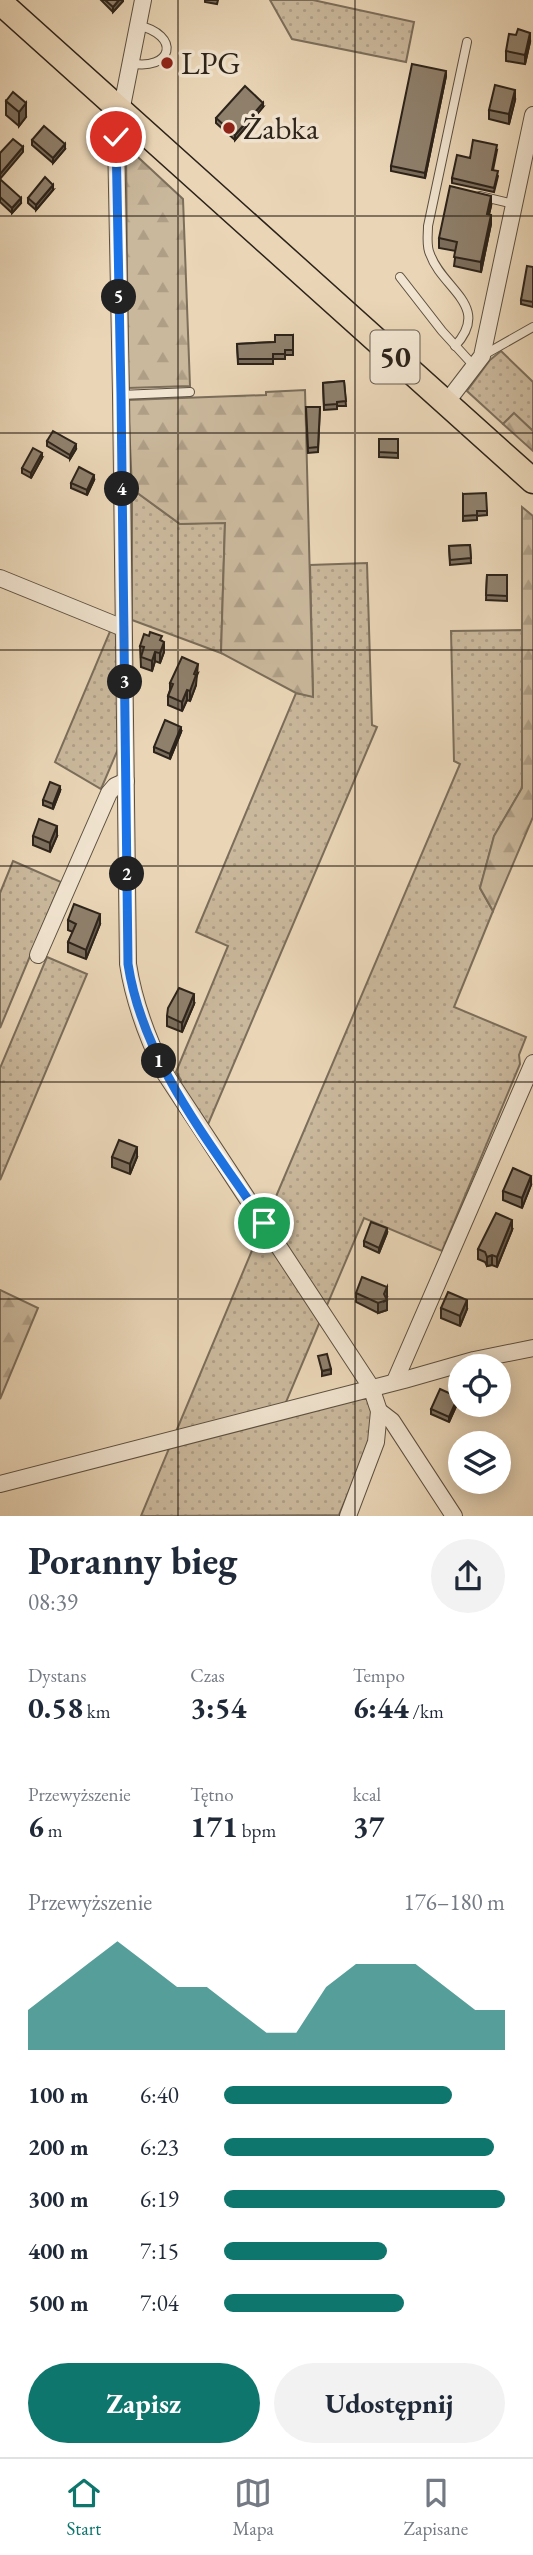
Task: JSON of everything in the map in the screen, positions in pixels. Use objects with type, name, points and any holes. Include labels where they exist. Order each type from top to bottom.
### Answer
[{"type":"main road","name":"50","points":[[0,2],[533,481]]},
{"type":"street","points":[[143,0],[116,137],[128,964],[132,992],[147,1037],[164,1072],[371,1387],[379,1411],[378,1430],[372,1457],[348,1516]]},
{"type":"street","points":[[446,403],[478,361],[533,115]]},
{"type":"street","points":[[0,578],[123,628]]},
{"type":"street","points":[[38,956],[109,793],[115,786],[126,781]]},
{"type":"street","points":[[396,1381],[533,1063]]},
{"type":"street","points":[[0,1484],[474,1360],[533,1348]]},
{"type":"street","points":[[379,1411],[392,1421],[454,1516]]},
{"type":"lane","points":[[130,63],[143,66],[155,64],[166,49],[166,43],[159,33],[138,25]]},
{"type":"lane","points":[[455,346],[465,331],[470,315],[466,305],[428,252],[428,226],[467,42]]},
{"type":"lane","points":[[437,186],[449,189]]},
{"type":"lane","points":[[474,195],[514,204]]},
{"type":"lane","points":[[400,277],[455,346],[478,361],[533,327]]},
{"type":"lane","points":[[121,395],[190,392]]},
{"type":"green space","points":[[270,0],[313,0],[414,22],[406,62],[292,39]]},
{"type":"green space","points":[[126,146],[183,199],[190,386],[128,388]]},
{"type":"green space","points":[[501,351],[533,382],[533,431],[514,414],[503,424],[467,391],[490,360]]},
{"type":"green space","points":[[305,390],[313,697],[296,693],[221,653],[225,523],[180,524],[132,489],[128,400],[266,395],[266,392]]},
{"type":"green space","points":[[514,413],[533,431],[533,451],[503,424]]},
{"type":"green space","points":[[132,489],[180,524],[225,522],[221,653],[132,620]]},
{"type":"green space","points":[[522,507],[533,516],[533,817],[493,911],[480,888],[494,836],[522,788]]},
{"type":"green space","points":[[367,563],[372,725],[377,727],[206,1129],[179,1085],[181,1080],[176,1072],[228,946],[196,932],[296,693],[313,696],[310,565]]},
{"type":"green space","points":[[111,629],[119,635],[121,742],[101,789],[55,762]]},
{"type":"green space","points":[[522,630],[522,788],[494,837],[480,888],[493,911],[454,1007],[526,1037],[519,1055],[520,1064],[442,1251],[364,1218],[325,1310],[266,1220],[460,764],[454,761],[451,631]]},
{"type":"green space","points":[[13,861],[61,882],[0,1028],[0,893]]},
{"type":"green space","points":[[47,957],[87,974],[0,1180],[0,1068]]},
{"type":"green space","points":[[261,1229],[321,1319],[285,1405],[175,1434]]},
{"type":"green space","points":[[0,1290],[38,1308],[0,1399]]},
{"type":"green space","points":[[344,1399],[368,1399],[374,1416],[371,1439],[339,1515],[141,1516],[170,1446]]},
{"type":"building","points":[[105,0],[119,0],[113,7]]},
{"type":"building","points":[[518,29],[530,33],[525,55],[506,51],[509,34],[516,35]]},
{"type":"building","points":[[412,64],[446,71],[425,173],[391,166]]},
{"type":"building","points":[[495,85],[515,90],[509,114],[489,110]]},
{"type":"building","points":[[245,86],[263,103],[235,135],[216,118]]},
{"type":"building","points":[[13,92],[26,103],[19,112],[6,101]]},
{"type":"building","points":[[44,126],[65,144],[53,158],[32,140]]},
{"type":"building","points":[[13,139],[23,147],[0,174],[0,153]]},
{"type":"building","points":[[473,140],[497,145],[492,170],[498,171],[494,188],[452,178],[457,155],[470,158]]},
{"type":"building","points":[[45,177],[53,185],[36,205],[28,198]]},
{"type":"building","points":[[1,180],[21,198],[12,208],[0,197]]},
{"type":"building","points":[[450,186],[491,196],[487,214],[491,215],[481,262],[454,257],[457,242],[439,238]]},
{"type":"building","points":[[527,266],[533,267],[533,302],[521,300]]},
{"type":"building","points":[[275,335],[293,335],[293,350],[285,350],[285,354],[273,354],[273,359],[238,359],[237,344],[275,342]]},
{"type":"building","points":[[344,381],[346,401],[324,405],[323,383]]},
{"type":"building","points":[[306,407],[320,407],[318,447],[308,448]]},
{"type":"building","points":[[53,431],[76,444],[70,455],[47,441]]},
{"type":"building","points":[[379,439],[398,439],[398,453],[379,452]]},
{"type":"building","points":[[33,448],[42,453],[31,473],[22,468]]},
{"type":"building","points":[[79,467],[94,475],[87,490],[71,483]]},
{"type":"building","points":[[486,493],[487,511],[463,516],[463,494]]},
{"type":"building","points":[[470,545],[471,558],[450,560],[449,546]]},
{"type":"building","points":[[487,575],[507,575],[507,596],[486,595]]},
{"type":"building","points":[[150,632],[162,636],[160,640],[164,642],[160,653],[155,652],[152,661],[141,657],[144,647],[140,646],[144,634],[149,636]]},
{"type":"building","points":[[182,657],[198,664],[190,691],[187,690],[182,702],[168,696],[173,684],[170,683]]},
{"type":"building","points":[[165,720],[181,727],[170,754],[154,747]]},
{"type":"building","points":[[50,782],[60,786],[53,804],[43,800]]},
{"type":"building","points":[[39,819],[57,826],[50,843],[33,836]]},
{"type":"building","points":[[74,904],[100,914],[86,950],[68,942],[76,924],[68,920]]},
{"type":"building","points":[[179,988],[194,994],[182,1023],[167,1016],[168,1008]]},
{"type":"building","points":[[119,1140],[137,1147],[130,1164],[112,1157]]},
{"type":"building","points":[[513,1168],[531,1176],[522,1198],[503,1191]]},
{"type":"building","points":[[496,1213],[512,1220],[497,1257],[487,1257],[485,1252],[478,1249]]},
{"type":"building","points":[[371,1222],[387,1228],[379,1248],[364,1241]]},
{"type":"building","points":[[362,1277],[387,1287],[384,1294],[387,1300],[378,1303],[356,1293]]},
{"type":"building","points":[[448,1292],[467,1300],[460,1316],[441,1308]]},
{"type":"building","points":[[327,1354],[331,1369],[322,1371],[318,1356]]},
{"type":"building","points":[[440,1389],[448,1393],[448,1417],[431,1409]]},
{"type":"place","name":"LPG","points":[[167,63]]},
{"type":"place","name":"Żabka","points":[[229,128]]},
{"type":"route","points":[[116,137],[128,964],[132,992],[147,1037],[164,1072],[264,1223]]}]
